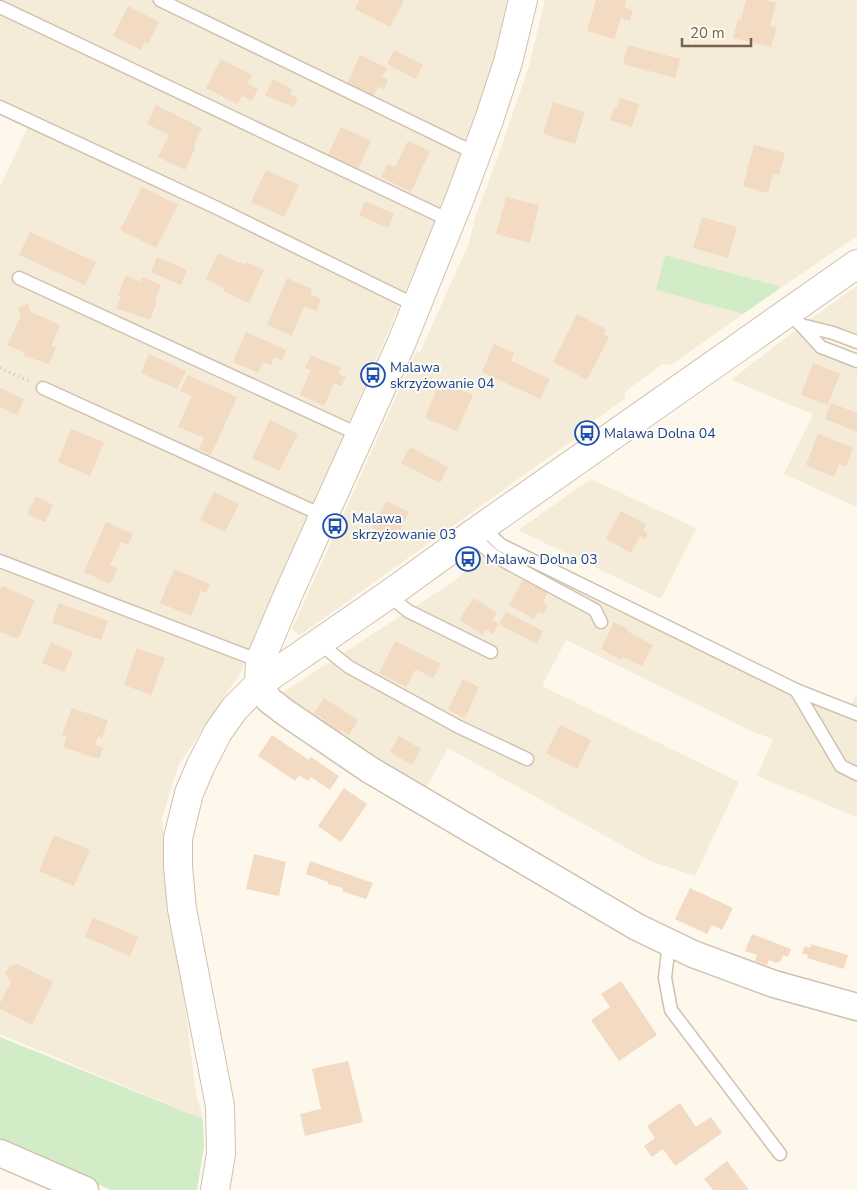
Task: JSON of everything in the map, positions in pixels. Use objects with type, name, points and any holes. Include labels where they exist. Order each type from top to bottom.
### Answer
[{"type":"street","points":[[215,1190],[221,1154],[220,1106],[182,909],[178,866],[178,838],[189,793],[200,765],[218,732],[259,672],[288,595],[417,306],[477,154],[508,62],[524,0]]},
{"type":"street","points":[[259,672],[319,643],[388,596],[476,531],[794,319],[857,264]]},
{"type":"street","points":[[259,672],[269,700],[370,770],[637,927],[693,954],[774,984],[857,1007]]},
{"type":"street","points":[[0,1152],[85,1190]]},
{"type":"lane","points":[[160,0],[477,154]]},
{"type":"lane","points":[[0,7],[451,221]]},
{"type":"lane","points":[[0,107],[215,207],[417,306]]},
{"type":"lane","points":[[19,278],[360,435]]},
{"type":"lane","points":[[794,319],[857,342]]},
{"type":"lane","points":[[794,319],[821,347],[857,361]]},
{"type":"lane","points":[[43,388],[324,516]]},
{"type":"lane","points":[[476,531],[492,555],[595,610],[601,622]]},
{"type":"lane","points":[[476,531],[796,690],[857,714]]},
{"type":"lane","points":[[0,561],[259,672]]},
{"type":"lane","points":[[388,596],[408,611],[491,652]]},
{"type":"lane","points":[[319,643],[349,667],[459,727],[527,759]]},
{"type":"lane","points":[[796,690],[841,766],[857,774]]},
{"type":"lane","points":[[669,943],[665,978],[671,1010],[780,1154]]},
{"type":"path","points":[[0,368],[43,388]]},
{"type":"shaded area","points":[[0,0],[510,0],[483,97],[428,239],[241,672],[178,766],[162,818],[196,1094],[203,1119],[0,1034],[0,187],[28,127],[0,113]]},
{"type":"shaded area","points":[[545,0],[857,0],[857,236],[782,287],[665,255],[657,290],[743,314],[671,365],[662,364],[625,392],[625,399],[586,426],[590,428],[299,636],[292,629],[416,352],[420,352],[470,241],[473,223],[529,66]]},
{"type":"shaded area","points":[[857,286],[857,336],[809,320]]},
{"type":"shaded area","points":[[796,330],[857,352],[857,507],[784,474],[813,414],[731,380]]},
{"type":"shaded area","points":[[591,479],[696,528],[661,599],[518,530]]},
{"type":"shaded area","points":[[494,547],[609,606],[775,687],[844,717],[857,694],[857,817],[757,776],[773,739],[753,732],[566,640],[542,686],[739,782],[695,876],[650,861],[448,748],[422,796],[277,696],[453,582]]},
{"type":"green space","points":[[665,255],[782,287],[743,314],[656,290]]},
{"type":"green space","points":[[0,1037],[203,1119],[204,1146],[197,1190],[111,1190],[0,1143]]},
{"type":"building","points":[[359,0],[404,1],[390,27],[355,9]]},
{"type":"building","points":[[596,0],[626,0],[624,7],[633,10],[630,21],[621,18],[614,39],[587,31]]},
{"type":"building","points":[[746,0],[765,0],[776,3],[770,26],[777,28],[771,47],[733,38],[738,19],[741,20]]},
{"type":"building","points":[[128,6],[159,22],[148,44],[144,42],[141,50],[113,36]]},
{"type":"building","points":[[628,45],[680,59],[675,78],[623,64]]},
{"type":"building","points":[[394,50],[423,65],[416,79],[387,64]]},
{"type":"building","points":[[360,55],[387,68],[382,77],[388,80],[384,90],[378,86],[372,99],[346,86]]},
{"type":"building","points":[[221,59],[252,75],[247,84],[258,89],[252,101],[242,96],[237,104],[206,88]]},
{"type":"building","points":[[273,79],[292,89],[290,94],[298,98],[293,107],[265,95]]},
{"type":"building","points":[[620,98],[639,104],[632,127],[610,120],[614,107],[617,108]]},
{"type":"building","points":[[553,102],[585,112],[575,144],[543,134]]},
{"type":"building","points":[[156,105],[202,128],[185,170],[158,157],[169,135],[147,124]]},
{"type":"building","points":[[341,127],[371,141],[356,173],[326,159]]},
{"type":"building","points":[[408,141],[430,151],[411,192],[381,177],[388,164],[395,167]]},
{"type":"building","points":[[754,145],[785,153],[779,175],[773,173],[768,193],[743,186]]},
{"type":"building","points":[[266,170],[299,185],[284,217],[251,202]]},
{"type":"building","points":[[142,187],[178,205],[156,248],[120,230]]},
{"type":"building","points":[[506,197],[539,205],[530,243],[496,234]]},
{"type":"building","points":[[365,201],[394,214],[388,228],[359,215]]},
{"type":"building","points":[[702,217],[737,227],[728,258],[693,248]]},
{"type":"building","points":[[30,232],[96,262],[85,285],[19,255]]},
{"type":"building","points":[[218,253],[245,265],[246,262],[264,270],[249,303],[223,291],[224,288],[206,279]]},
{"type":"building","points":[[157,257],[187,270],[181,285],[151,272]]},
{"type":"building","points":[[126,275],[140,282],[142,277],[161,285],[150,320],[116,308],[121,296],[118,295]]},
{"type":"building","points":[[287,278],[312,289],[310,294],[321,299],[316,311],[304,306],[292,336],[267,325]]},
{"type":"building","points":[[28,304],[31,312],[60,325],[51,346],[56,348],[49,364],[24,356],[25,353],[7,345],[21,316],[18,307]]},
{"type":"building","points":[[577,314],[606,329],[603,334],[609,337],[587,380],[553,362]]},
{"type":"building","points":[[246,332],[286,350],[282,360],[274,357],[271,365],[263,362],[258,373],[233,362]]},
{"type":"building","points":[[494,344],[514,353],[511,361],[550,379],[540,399],[482,372]]},
{"type":"building","points":[[149,354],[186,371],[177,389],[141,373]]},
{"type":"building","points":[[311,355],[341,368],[338,374],[346,377],[341,386],[334,383],[324,406],[300,395],[311,370],[305,368]]},
{"type":"building","points":[[813,363],[840,374],[828,405],[801,395]]},
{"type":"building","points":[[188,375],[237,397],[211,455],[199,449],[204,438],[178,427],[192,396],[180,391]]},
{"type":"building","points":[[440,381],[473,395],[457,431],[425,418]]},
{"type":"building","points":[[0,388],[24,399],[17,415],[0,407]]},
{"type":"building","points":[[831,403],[857,413],[857,432],[825,419]]},
{"type":"building","points":[[270,420],[298,434],[279,471],[252,458]]},
{"type":"building","points":[[71,429],[104,442],[90,476],[58,462]]},
{"type":"building","points":[[818,434],[853,448],[846,467],[839,464],[834,477],[806,465]]},
{"type":"building","points":[[410,447],[448,467],[440,483],[401,463]]},
{"type":"building","points":[[214,492],[239,504],[225,532],[200,520]]},
{"type":"building","points":[[36,496],[53,505],[45,522],[27,514]]},
{"type":"building","points":[[386,501],[409,512],[395,540],[372,528]]},
{"type":"building","points":[[621,511],[646,524],[643,530],[648,533],[645,539],[640,536],[631,553],[606,539]]},
{"type":"building","points":[[106,522],[133,534],[128,545],[121,542],[110,565],[118,569],[110,584],[84,572]]},
{"type":"building","points":[[174,569],[210,584],[206,593],[201,591],[191,616],[160,603]]},
{"type":"building","points":[[525,576],[549,590],[543,602],[548,605],[543,614],[538,611],[534,619],[509,605]]},
{"type":"building","points":[[2,586],[35,600],[18,639],[0,632],[0,590]]},
{"type":"building","points":[[474,598],[497,613],[493,620],[499,624],[493,634],[486,630],[483,635],[459,620]]},
{"type":"building","points":[[59,603],[108,621],[101,640],[52,623]]},
{"type":"building","points":[[506,612],[543,631],[537,644],[499,624]]},
{"type":"building","points":[[614,622],[653,645],[642,666],[623,657],[621,660],[601,649]]},
{"type":"building","points":[[395,641],[441,664],[433,678],[416,669],[406,687],[379,673]]},
{"type":"building","points":[[51,642],[73,652],[64,672],[42,663]]},
{"type":"building","points":[[137,648],[165,658],[151,695],[124,685]]},
{"type":"building","points":[[463,679],[479,687],[465,718],[448,710]]},
{"type":"building","points":[[324,698],[358,720],[349,735],[341,730],[337,736],[320,725],[324,719],[314,713]]},
{"type":"building","points":[[72,708],[108,720],[102,738],[98,736],[95,745],[103,748],[99,759],[63,747],[67,736],[62,735]]},
{"type":"building","points":[[560,725],[591,740],[577,769],[546,753]]},
{"type":"building","points":[[272,735],[309,760],[311,757],[339,776],[330,790],[311,777],[308,781],[299,775],[295,781],[258,756]]},
{"type":"building","points":[[399,736],[421,749],[412,765],[390,752]]},
{"type":"building","points":[[344,788],[367,804],[341,842],[318,826]]},
{"type":"building","points":[[54,835],[90,850],[74,886],[39,871]]},
{"type":"building","points":[[254,854],[286,862],[279,896],[246,889]]},
{"type":"building","points":[[310,861],[373,883],[366,899],[342,891],[343,888],[328,884],[328,882],[306,874]]},
{"type":"building","points":[[690,888],[733,908],[722,930],[712,925],[707,934],[675,919]]},
{"type":"building","points":[[93,918],[138,937],[130,956],[85,937]]},
{"type":"building","points":[[752,934],[791,949],[788,957],[783,955],[780,962],[777,963],[769,960],[767,965],[755,961],[757,955],[745,951]]},
{"type":"building","points":[[811,944],[848,955],[844,969],[807,958],[808,955],[802,953],[805,946],[810,948]]},
{"type":"building","points":[[18,964],[53,982],[32,1025],[0,1009],[0,1003],[11,982],[5,973],[10,966]]},
{"type":"building","points":[[621,981],[657,1035],[619,1061],[591,1020],[610,1007],[601,994]]},
{"type":"building","points":[[348,1061],[363,1122],[305,1136],[300,1114],[321,1109],[312,1069]]},
{"type":"building","points":[[680,1103],[696,1127],[711,1117],[722,1133],[675,1166],[663,1149],[652,1157],[644,1146],[655,1138],[647,1126]]},
{"type":"building","points":[[727,1161],[749,1190],[713,1190],[704,1179]]},
{"type":"place","name":"Malawa skrzyżowanie 04","points":[[373,375]]},
{"type":"place","name":"Malawa Dolna 04","points":[[587,433]]},
{"type":"place","name":"Malawa skrzyżowanie 03","points":[[335,526]]},
{"type":"place","name":"Malawa Dolna 03","points":[[468,559]]}]
